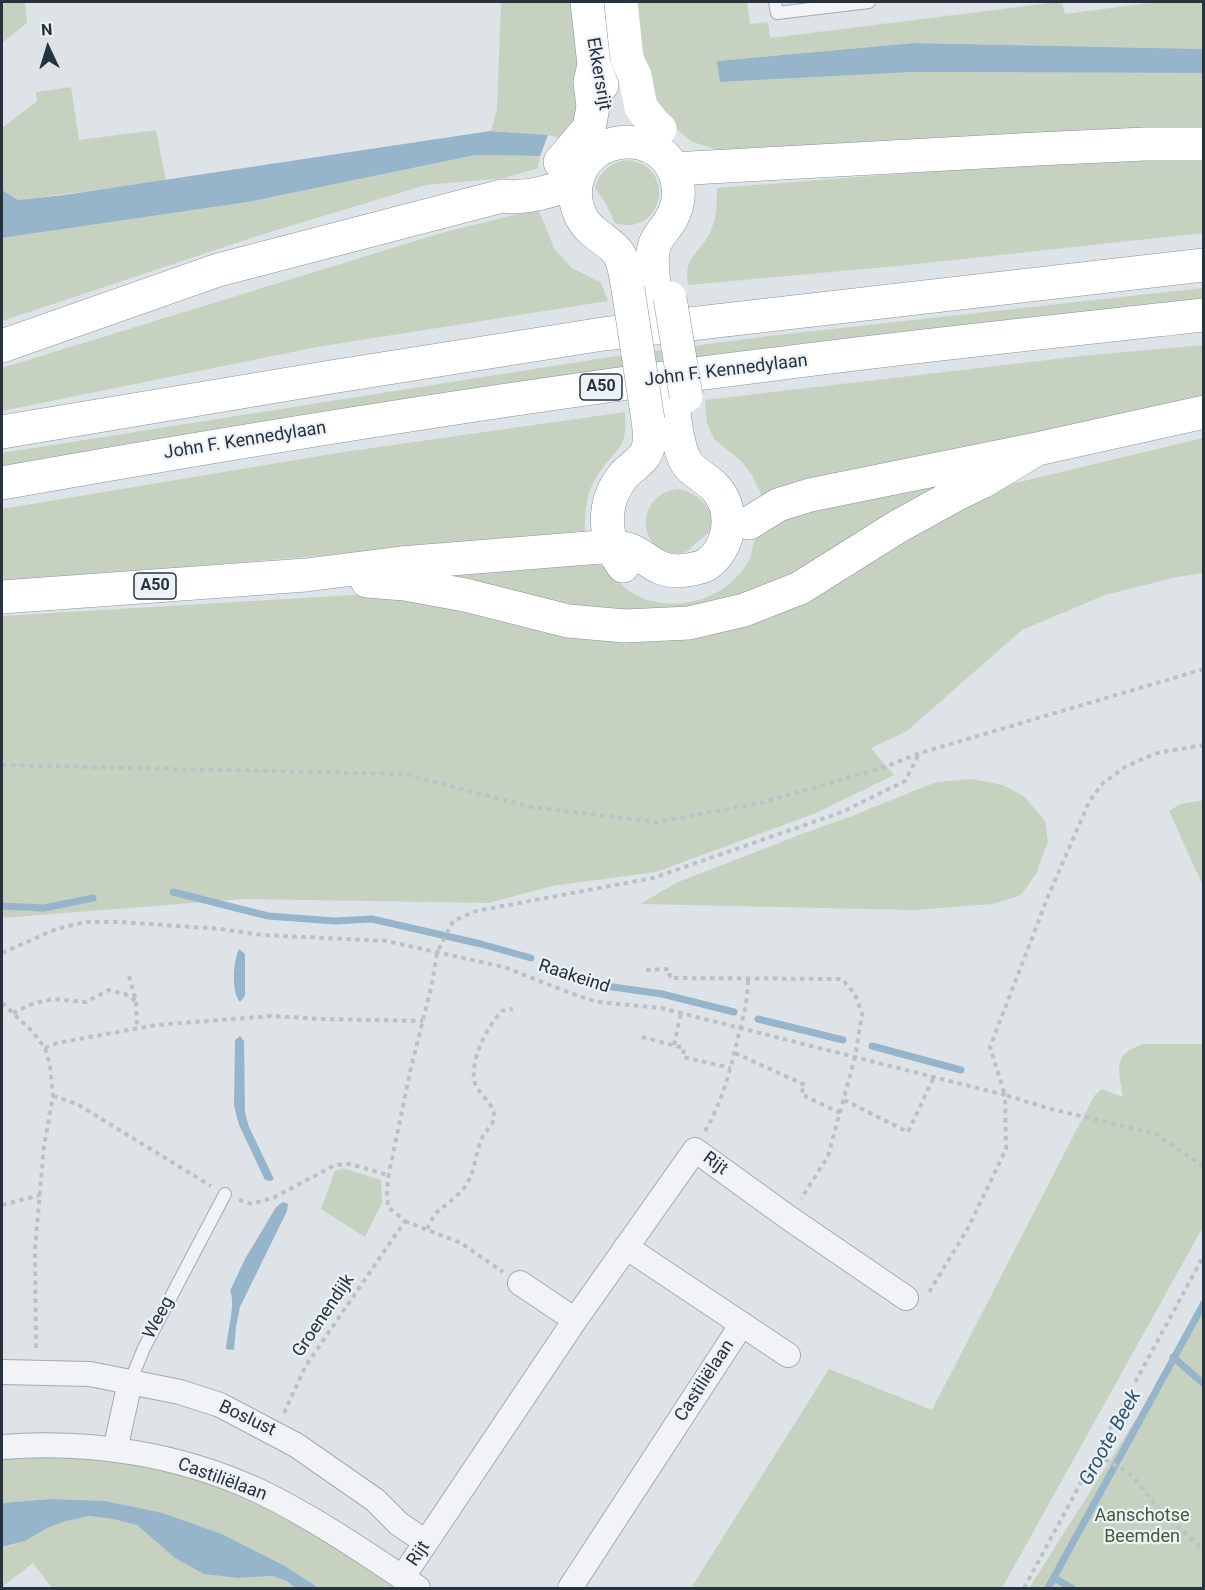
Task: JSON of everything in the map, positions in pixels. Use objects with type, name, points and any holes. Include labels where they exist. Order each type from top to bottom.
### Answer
[{"type":"main road","name":"Ekkersrijt","points":[[586,2],[594,65],[602,80],[606,118],[604,146]]},
{"type":"main road","name":"Ekkersrijt","points":[[621,2],[627,59],[623,77],[627,108],[632,128],[650,136]]},
{"type":"main road","points":[[2,346],[218,270],[502,196],[516,186],[553,171],[589,128],[593,107],[590,82],[594,65]]},
{"type":"main road","points":[[650,286],[624,268],[618,254],[581,218],[575,200],[577,181],[587,160],[604,146],[650,136],[655,149],[683,169],[1037,149],[1203,144]]},
{"type":"main road","points":[[612,547],[634,552],[651,564],[676,571],[692,570],[706,565],[718,553],[729,525],[724,501],[718,490],[691,468],[685,460],[670,416],[650,286],[654,247],[658,236],[675,214],[678,203],[678,186],[683,169]]},
{"type":"main road","points":[[502,196],[519,198],[577,181]]},
{"type":"main road","points":[[2,432],[603,334],[1203,265]]},
{"type":"main road","name":"John F. Kennedylaan","points":[[2,483],[327,428],[607,386],[765,365],[1203,315]]},
{"type":"main road","points":[[749,523],[778,506],[810,495],[1037,449],[1203,412]]},
{"type":"main road","points":[[670,416],[699,448],[726,469],[746,500],[749,523],[745,545],[737,560],[726,573],[712,583],[692,590],[676,592],[657,589],[644,583],[624,567],[612,547],[608,529],[609,505],[617,484],[648,450],[650,439],[670,416]]},
{"type":"main road","name":"A50","points":[[306,575],[405,584],[465,595],[568,621],[625,626],[689,623],[744,610],[800,588],[897,527],[982,482],[1037,449]]},
{"type":"main road","name":"A50","points":[[2,597],[306,575],[401,563],[612,547]]},
{"type":"street","name":"Rijt","points":[[410,1583],[426,1542],[575,1320],[695,1149],[789,1218],[906,1298]]},
{"type":"street","name":"Castiliëlaan","points":[[626,1247],[788,1355]]},
{"type":"street","points":[[519,1283],[575,1320]]},
{"type":"street","name":"Castiliëlaan","points":[[570,1588],[742,1324]]},
{"type":"street","name":"Boslust","points":[[2,1372],[90,1374],[180,1392],[220,1406],[279,1434],[375,1500],[399,1524],[426,1542]]},
{"type":"street","name":"Weeg","points":[[115,1450],[130,1382]]},
{"type":"street","name":"Castiliëlaan","points":[[2,1447],[37,1444],[92,1446],[150,1456],[208,1471],[258,1491],[304,1515],[410,1583]]},
{"type":"lane","points":[[775,2],[777,13],[869,2]]},
{"type":"lane","name":"Weeg","points":[[130,1382],[144,1348],[225,1194]]},
{"type":"path","points":[[2,765],[405,774],[531,807],[657,822],[760,803],[882,768],[920,753],[1203,669]]},
{"type":"path","points":[[906,1298],[929,1294],[968,1228],[1006,1149],[1005,1095],[990,1047],[1049,894],[1089,802],[1102,784],[1125,767],[1157,753],[1203,746]]},
{"type":"path","points":[[519,1283],[461,1243],[405,1221],[388,1207],[388,1175],[437,953],[453,921],[476,911],[653,878],[842,812],[905,781],[920,753]]},
{"type":"path","name":"Raakeind","points":[[2,952],[56,928],[85,922],[121,922],[221,929],[262,935],[386,941],[504,967],[597,1002],[661,1008],[1156,1134],[1203,1167]]},
{"type":"path","points":[[646,970],[669,969],[670,978],[842,979],[855,994],[862,1014],[855,1057],[828,1156],[789,1218]]},
{"type":"path","points":[[129,976],[136,1001],[137,1029]]},
{"type":"path","points":[[695,1149],[717,1112],[731,1068],[748,997],[748,978]]},
{"type":"path","points":[[13,1013],[32,1004],[52,999],[86,1002],[109,990],[125,994],[136,1001]]},
{"type":"path","points":[[2,1003],[32,1031],[45,1048],[50,1066],[53,1096],[44,1146],[35,1250],[36,1371]]},
{"type":"path","points":[[427,1230],[435,1215],[464,1189],[484,1134],[492,1124],[495,1116],[492,1107],[483,1097],[473,1075],[486,1031],[502,1011],[513,1009]]},
{"type":"path","points":[[674,1045],[681,1013]]},
{"type":"path","points":[[45,1048],[57,1043],[137,1029],[271,1016],[423,1021]]},
{"type":"path","points":[[642,1037],[684,1048],[683,1057],[731,1068]]},
{"type":"path","points":[[735,1053],[805,1085],[801,1094],[840,1113]]},
{"type":"path","points":[[843,1100],[908,1132],[934,1077]]},
{"type":"path","points":[[53,1096],[77,1104],[225,1194],[252,1204],[275,1197],[335,1165],[350,1164],[388,1175]]},
{"type":"path","points":[[2,1205],[40,1195]]},
{"type":"path","name":"Groenendijk","points":[[279,1434],[285,1408],[305,1367],[405,1221]]},
{"type":"path","points":[[1024,1588],[1203,1255]]},
{"type":"path","points":[[1097,1455],[1136,1479],[1163,1514],[1203,1550]]},
{"type":"green space","points":[[2,2],[25,2],[27,23],[2,43]]},
{"type":"green space","points":[[501,2],[575,2],[581,84],[575,127],[562,139],[548,135],[491,131],[497,110]]},
{"type":"green space","points":[[636,2],[747,2],[750,24],[768,22],[770,38],[1058,2],[1062,2],[1065,14],[1155,2],[1203,2],[1203,49],[914,43],[718,61],[721,82],[914,72],[1203,73],[1203,129],[724,152],[693,142],[660,117],[648,99]]},
{"type":"green space","points":[[71,87],[79,140],[156,130],[166,181],[18,200],[2,190],[2,128],[37,101],[36,92]]},
{"type":"green space","points":[[477,155],[540,156],[538,168],[505,178],[426,185],[257,236],[2,321],[2,238],[248,202]]},
{"type":"green space","points":[[627,160],[643,165],[654,174],[659,187],[654,211],[644,220],[631,225],[615,223],[595,187],[607,168]]},
{"type":"green space","points":[[1203,160],[1203,233],[908,265],[688,285],[687,275],[690,261],[707,238],[713,225],[717,188],[1039,163]]},
{"type":"green space","points":[[538,209],[555,250],[572,268],[601,283],[608,301],[317,347],[2,411],[2,368],[441,233]]},
{"type":"green space","points":[[1203,288],[1203,303],[2,469],[2,453],[610,357],[769,336]]},
{"type":"green space","points":[[1203,345],[1203,400],[762,496],[752,475],[741,461],[715,440],[707,423],[705,400],[1081,356]]},
{"type":"green space","points":[[625,412],[626,424],[623,440],[595,480],[589,494],[585,531],[2,583],[2,509],[337,453]]},
{"type":"green space","points":[[1203,438],[1203,573],[1105,595],[1022,630],[907,731],[871,748],[894,775],[816,813],[656,872],[552,886],[489,903],[243,899],[2,918],[2,616],[403,592],[623,637],[837,577],[1011,484]]},
{"type":"green space","points":[[981,477],[826,563],[740,601],[625,616],[402,576],[585,562],[603,566],[626,588],[647,600],[665,603],[694,601],[720,591],[741,572],[751,556],[758,534],[778,516]]},
{"type":"green space","points":[[678,489],[692,494],[704,503],[709,510],[712,524],[709,532],[688,550],[675,553],[662,550],[653,542],[647,533],[646,522],[648,511],[654,501],[664,493]]},
{"type":"green space","points":[[972,779],[1003,785],[1025,797],[1045,821],[1048,841],[1036,874],[1021,895],[993,904],[915,910],[640,904],[678,882],[926,786],[937,782]]},
{"type":"green space","points":[[1204,800],[1203,886],[1169,811],[1180,804]]},
{"type":"green space","points":[[1144,1044],[1203,1044],[1203,1227],[1002,1588],[691,1588],[829,1369],[932,1410],[1094,1096],[1102,1089],[1123,1097],[1119,1071],[1122,1058],[1133,1048]]},
{"type":"green space","points":[[343,1168],[381,1180],[382,1203],[365,1237],[321,1209],[335,1171]]},
{"type":"green space","name":"Aanschotse Beemden","points":[[1203,1304],[1203,1588],[1029,1588],[1171,1364]]},
{"type":"green space","points":[[37,1457],[133,1463],[214,1486],[278,1515],[339,1550],[397,1588],[319,1588],[285,1566],[222,1534],[163,1513],[106,1501],[50,1499],[2,1503],[2,1459]]},
{"type":"green space","points":[[89,1516],[137,1525],[175,1558],[239,1578],[273,1576],[296,1588],[52,1588],[33,1563],[2,1587],[2,1547],[19,1542],[51,1526]]},
{"type":"water","points":[[914,43],[1203,49],[1203,73],[914,72],[720,82],[717,61]]},
{"type":"water","points":[[490,131],[548,135],[540,156],[476,155],[248,202],[2,238],[2,190],[18,200],[64,195]]},
{"type":"water","points":[[239,949],[245,954],[245,996],[240,1002],[235,991],[234,976]]},
{"type":"water","points":[[240,1036],[244,1041],[245,1112],[249,1127],[274,1179],[271,1181],[265,1180],[239,1125],[234,1106],[235,1040]]},
{"type":"water","points":[[283,1202],[288,1204],[287,1211],[240,1307],[234,1350],[226,1349],[232,1311],[230,1291],[245,1259],[276,1207]]},
{"type":"water","points":[[50,1499],[106,1501],[163,1513],[222,1534],[285,1566],[319,1588],[296,1588],[273,1576],[239,1578],[204,1574],[175,1558],[137,1525],[113,1519],[89,1516],[63,1522],[25,1541],[2,1547],[2,1503]]},
{"type":"waterway","points":[[173,892],[268,916],[335,921],[372,919],[531,958]]},
{"type":"waterway","points":[[2,906],[44,908],[93,898]]},
{"type":"waterway","points":[[558,969],[592,984],[662,994],[734,1012]]},
{"type":"waterway","points":[[758,1019],[843,1040]]},
{"type":"waterway","points":[[872,1046],[961,1070]]},
{"type":"waterway","name":"Groote Beek","points":[[1048,1588],[1204,1303]]},
{"type":"waterway","points":[[1173,1357],[1204,1384]]},
{"type":"waterway","points":[[1054,1578],[1072,1588]]}]
